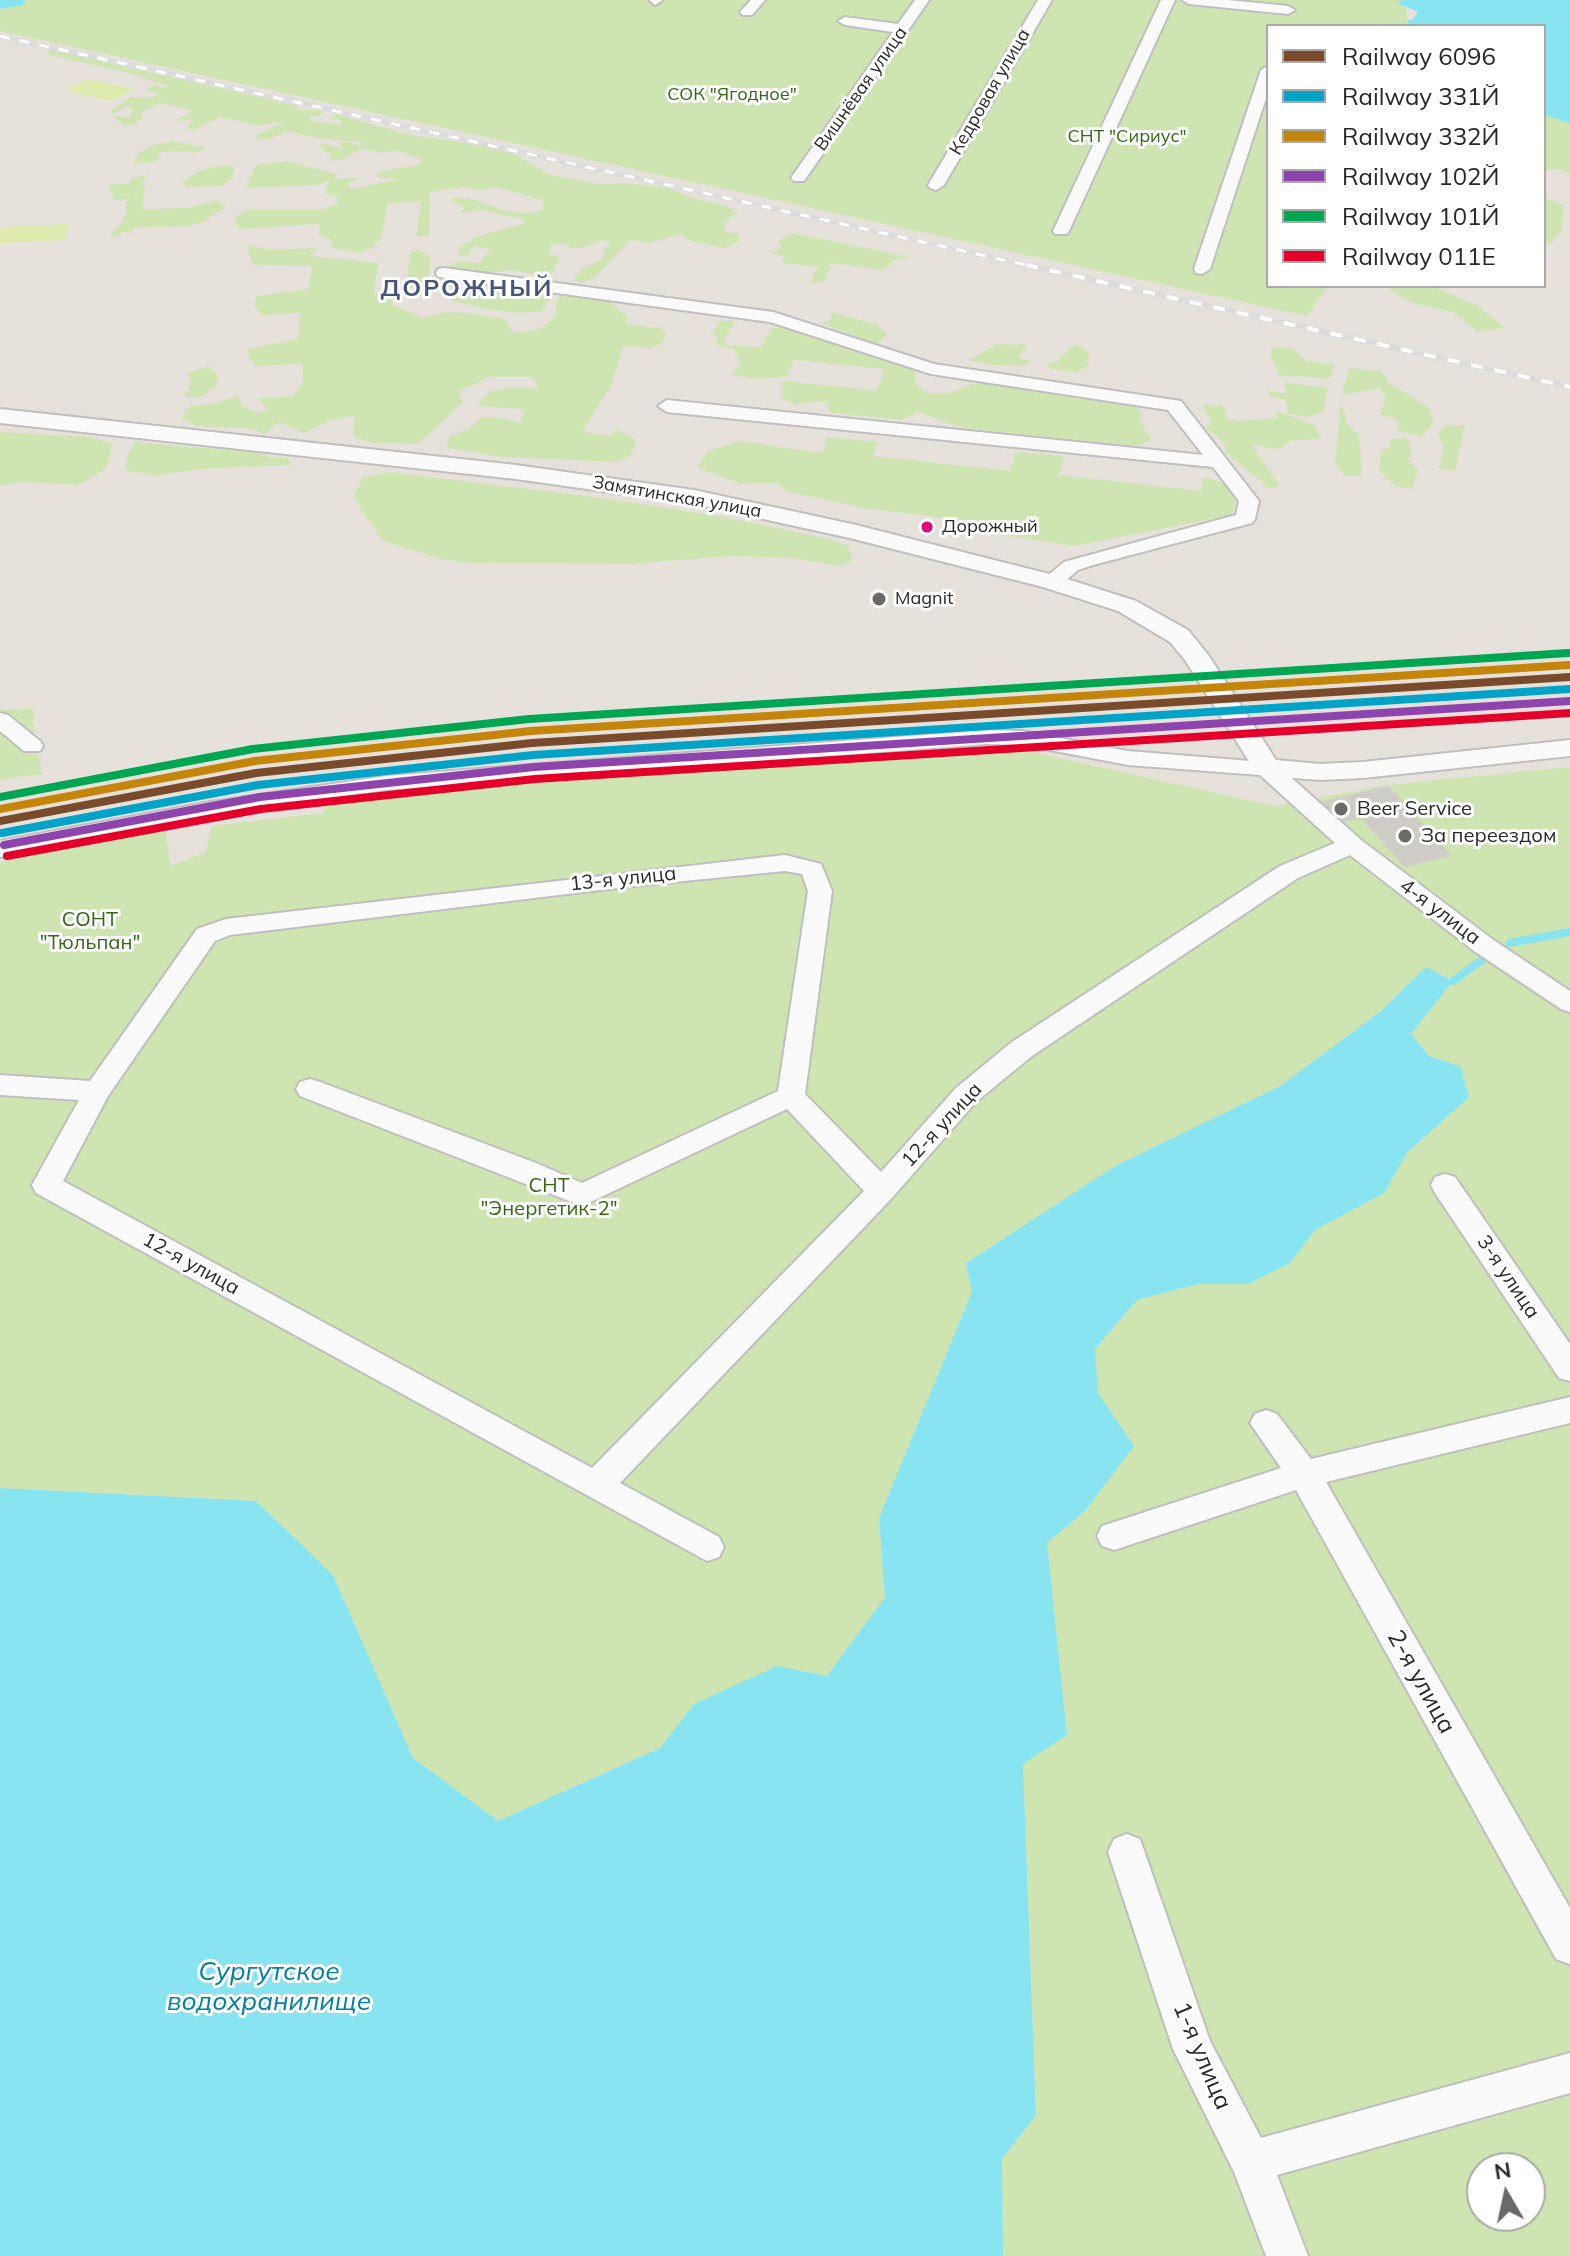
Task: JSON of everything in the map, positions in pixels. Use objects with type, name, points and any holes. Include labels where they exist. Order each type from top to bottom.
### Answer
[{"type":"street","points":[[747,12],[758,0]]},
{"type":"street","name":"Вишнёвая улица","points":[[799,178],[922,0]]},
{"type":"street","name":"Кедровая улица","points":[[936,185],[1045,0]]},
{"type":"street","points":[[1061,231],[1168,0]]},
{"type":"street","points":[[1189,0],[1290,5],[1284,24]]},
{"type":"street","points":[[846,18],[902,29]]},
{"type":"street","points":[[1202,269],[1266,76]]},
{"type":"street","points":[[444,273],[773,317],[931,369],[1174,405],[1249,501],[1245,519],[1086,561],[1071,566],[1052,582]]},
{"type":"street","points":[[667,406],[1218,462]]},
{"type":"street","name":"Замятинская улица","points":[[0,416],[333,455],[516,472],[678,495],[852,531],[1052,582],[1127,606],[1179,636],[1196,656],[1267,768]]},
{"type":"street","points":[[0,720],[32,746]]},
{"type":"street","points":[[0,849],[205,810],[386,783],[855,745],[987,737],[1023,738],[1128,758],[1320,772],[1570,748]]},
{"type":"street","name":"4-я улица","points":[[1267,768],[1352,845],[1483,945],[1570,1003]]},
{"type":"street","name":"12-я улица","points":[[597,1485],[881,1191],[966,1095],[1022,1049],[1289,872],[1352,845]]},
{"type":"street","name":"13-я улица","points":[[206,935],[226,927],[633,878],[785,863],[812,869],[820,891],[791,1096]]},
{"type":"street","name":"12-я улица","points":[[206,935],[155,1013],[97,1091],[46,1185],[707,1547]]},
{"type":"street","points":[[0,1085],[97,1091]]},
{"type":"street","points":[[310,1089],[526,1170],[582,1195],[791,1096],[881,1191]]},
{"type":"street","name":"3-я улица","points":[[1445,1185],[1570,1369]]},
{"type":"street","points":[[1114,1536],[1304,1474],[1570,1410]]},
{"type":"street","name":"2-я улица","points":[[1266,1423],[1304,1474],[1570,1945]]},
{"type":"street","name":"1-я улица","points":[[1127,1852],[1193,2049],[1251,2162],[1287,2256]]},
{"type":"street","points":[[1251,2162],[1570,2073]]},
{"type":"green space","points":[[0,0],[1405,0],[1408,24],[1266,24],[1266,288],[1327,288],[1307,316],[0,31]]},
{"type":"green space","points":[[48,49],[298,106],[295,110],[323,110],[322,115],[309,117],[311,121],[342,125],[339,119],[329,119],[337,114],[406,134],[483,146],[516,155],[550,175],[598,184],[623,183],[669,188],[696,199],[727,206],[738,213],[725,222],[724,231],[740,235],[739,242],[723,248],[691,241],[681,234],[648,243],[630,240],[594,278],[581,283],[573,280],[584,267],[603,259],[604,250],[611,242],[602,240],[582,248],[571,248],[564,243],[550,246],[549,253],[560,257],[552,273],[542,276],[512,270],[480,274],[477,270],[454,268],[449,264],[461,261],[479,263],[491,249],[474,246],[466,257],[457,254],[459,247],[477,237],[525,223],[522,219],[484,210],[459,213],[466,207],[451,201],[452,198],[467,198],[509,212],[534,213],[544,208],[542,200],[496,187],[478,190],[462,187],[430,192],[429,236],[416,236],[421,202],[388,203],[382,237],[374,247],[359,253],[331,248],[332,241],[319,234],[320,224],[241,229],[235,224],[237,216],[248,210],[319,210],[336,205],[339,196],[325,194],[329,180],[319,185],[245,188],[256,165],[286,161],[339,175],[332,179],[361,178],[346,184],[353,189],[400,179],[377,178],[378,172],[418,165],[422,159],[394,150],[382,153],[363,148],[343,159],[332,161],[331,156],[318,145],[327,144],[344,150],[338,143],[343,141],[361,146],[361,142],[316,138],[286,131],[271,139],[257,140],[256,135],[286,122],[255,125],[221,117],[193,130],[186,128],[193,119],[174,122],[193,111],[161,103],[141,113],[143,118],[137,123],[125,126],[112,116],[130,117],[133,109],[127,106],[112,114],[112,110],[130,97],[153,98],[158,93],[146,90],[155,84],[166,89],[166,85],[133,74],[49,55]]},
{"type":"green space","points":[[87,79],[134,89],[110,101],[64,90]]},
{"type":"green space","points":[[1546,116],[1570,123],[1570,173],[1558,169],[1546,171]]},
{"type":"green space","points":[[173,141],[207,148],[192,155],[193,151],[161,152],[157,161],[133,164],[138,153]]},
{"type":"green space","points":[[226,165],[234,167],[233,177],[223,186],[186,187],[182,182],[201,170]]},
{"type":"green space","points":[[149,175],[142,183],[145,190],[142,210],[192,207],[217,200],[226,206],[204,222],[187,226],[133,228],[131,233],[124,232],[115,237],[110,234],[120,226],[127,210],[125,202],[131,199],[115,200],[108,185],[129,183],[134,178]]},
{"type":"green space","points":[[1546,198],[1564,205],[1562,230],[1551,243],[1546,244]]},
{"type":"green space","points":[[69,224],[65,240],[0,243],[0,227]]},
{"type":"green space","points":[[792,233],[911,257],[894,260],[884,270],[829,263],[830,269],[823,282],[809,283],[818,267],[782,263],[784,256],[770,253],[782,247],[778,241]]},
{"type":"green space","points":[[250,245],[270,250],[316,248],[310,256],[378,263],[374,294],[390,298],[393,305],[423,318],[448,312],[476,314],[504,319],[514,333],[540,329],[556,316],[556,303],[563,292],[603,296],[629,318],[625,324],[661,328],[666,335],[662,343],[651,348],[623,346],[612,384],[582,432],[612,436],[617,429],[636,440],[631,456],[618,462],[503,457],[447,448],[449,437],[468,429],[481,417],[520,423],[524,409],[477,406],[490,391],[517,387],[539,389],[533,377],[489,377],[459,391],[463,402],[418,444],[372,443],[353,436],[355,416],[328,421],[304,433],[280,422],[264,434],[254,429],[196,426],[181,418],[189,406],[214,404],[238,395],[241,405],[257,413],[268,410],[258,398],[294,396],[303,382],[302,364],[255,366],[246,350],[298,338],[301,313],[261,315],[255,306],[256,296],[309,289],[312,266],[254,265],[248,253]]},
{"type":"green space","points":[[418,250],[430,256],[429,273],[425,282],[406,290],[410,253]]},
{"type":"green space","points":[[482,282],[556,292],[541,311],[522,313],[486,309],[450,300],[453,293]]},
{"type":"green space","points":[[1387,288],[1438,288],[1478,306],[1505,328],[1478,332],[1452,312],[1412,303]]},
{"type":"green space","points":[[832,312],[878,325],[887,335],[877,344],[820,323],[830,320]]},
{"type":"green space","points":[[720,321],[735,321],[722,344],[760,348],[772,328],[796,327],[865,353],[900,359],[916,371],[915,384],[929,394],[950,393],[971,384],[998,382],[1135,404],[1143,415],[1138,416],[1151,440],[1137,446],[963,428],[918,412],[902,420],[831,413],[825,401],[794,404],[779,397],[786,392],[780,386],[784,381],[877,391],[885,369],[794,360],[786,377],[755,379],[731,375],[741,364],[734,350],[715,345],[718,337],[711,335]]},
{"type":"green space","points":[[998,344],[1028,345],[1018,357],[1030,361],[1025,366],[992,365],[968,360]]},
{"type":"green space","points":[[1075,344],[1089,353],[1088,365],[1077,372],[1050,369],[1048,362],[1056,363]]},
{"type":"green space","points":[[1271,347],[1292,348],[1306,361],[1335,365],[1330,379],[1279,375],[1272,360]]},
{"type":"green space","points":[[208,366],[218,375],[216,386],[199,398],[184,396],[192,382],[186,374]]},
{"type":"green space","points":[[1350,368],[1382,372],[1389,383],[1429,407],[1434,422],[1422,436],[1398,431],[1397,419],[1380,414],[1386,398],[1379,388],[1341,395]]},
{"type":"green space","points":[[1283,382],[1327,388],[1323,412],[1308,417],[1288,414],[1286,400],[1271,397],[1266,390],[1288,394]]},
{"type":"green space","points":[[1341,402],[1348,425],[1359,434],[1362,476],[1345,476],[1335,464]]},
{"type":"green space","points":[[1202,404],[1223,406],[1229,420],[1278,418],[1274,411],[1313,424],[1322,438],[1290,441],[1280,449],[1252,445],[1280,486],[1269,488],[1226,453],[1225,443],[1206,428],[1212,423]]},
{"type":"green space","points":[[1465,425],[1455,471],[1439,468],[1444,447],[1438,434],[1446,426]]},
{"type":"green space","points":[[0,432],[92,437],[113,444],[105,470],[78,485],[21,482],[0,485]]},
{"type":"green space","points":[[827,437],[878,442],[873,456],[1010,471],[1016,452],[1064,456],[1059,475],[1201,491],[1203,477],[1226,483],[1236,497],[1232,515],[1074,546],[983,532],[976,522],[863,508],[786,491],[778,483],[740,484],[697,467],[709,451],[738,441],[823,453]]},
{"type":"green space","points":[[1406,438],[1413,451],[1408,458],[1418,471],[1412,489],[1395,486],[1379,471],[1381,451],[1391,447],[1388,439]]},
{"type":"green space","points":[[135,442],[260,453],[270,458],[289,458],[290,465],[201,469],[154,476],[125,470],[128,454]]},
{"type":"green space","points":[[388,472],[719,516],[829,539],[849,546],[853,560],[839,566],[792,558],[729,556],[630,564],[469,563],[441,559],[383,541],[353,496],[363,478]]},
{"type":"green space","points":[[35,708],[33,723],[42,774],[0,780],[0,710]]},
{"type":"green space","name":"СHТ \"Энергетик-2\"","points":[[1006,746],[1274,806],[1387,785],[1570,767],[1570,2256],[1003,2256],[1002,2159],[1036,2115],[1023,1763],[1067,1735],[1047,1543],[1085,1511],[1133,1446],[1098,1393],[1095,1349],[1136,1300],[1198,1284],[1248,1284],[1290,1263],[1315,1230],[1384,1193],[1407,1153],[1469,1097],[1460,1066],[1429,1056],[1411,1034],[1453,981],[1426,967],[1381,1011],[1280,1086],[1117,1165],[966,1263],[972,1292],[879,1518],[885,1597],[827,1676],[694,1704],[660,1748],[497,1821],[413,1758],[333,1575],[256,1501],[0,1488],[0,863],[29,853],[165,823],[170,866],[206,852],[211,826],[323,813],[325,796],[447,781],[747,759]]},
{"type":"water","points":[[1402,0],[1570,0],[1570,123],[1546,116],[1546,24],[1409,24],[1406,21],[1413,19],[1418,12],[1397,3]]},
{"type":"water","name":"Сургутское водохранилище","points":[[1426,967],[1453,981],[1411,1034],[1429,1056],[1460,1066],[1469,1097],[1407,1153],[1384,1193],[1315,1230],[1290,1263],[1248,1284],[1198,1284],[1137,1300],[1095,1349],[1098,1393],[1134,1446],[1085,1511],[1047,1543],[1067,1735],[1023,1764],[1036,2115],[1002,2159],[1003,2256],[0,2256],[0,1488],[256,1501],[333,1575],[413,1758],[498,1821],[660,1748],[694,1704],[777,1666],[827,1676],[885,1597],[879,1518],[972,1292],[966,1263],[1117,1165],[1280,1086],[1381,1011]]},
{"type":"building","name":"За переездом","points":[[1388,787],[1450,855],[1405,866],[1361,817],[1344,821],[1323,802]]},
{"type":"waterway","points":[[0,2],[14,0]]},
{"type":"waterway","points":[[1510,943],[1570,932]]},
{"type":"waterway","points":[[1453,981],[1483,959]]},
{"type":"railway","points":[[0,36],[1035,267]]},
{"type":"railway","points":[[1026,265],[1570,387]]},
{"type":"rail line","name":"101Й","points":[[0,797],[253,749],[529,719],[1568,653]]},
{"type":"rail line","name":"332Й","points":[[0,809],[255,761],[531,731],[1569,665]]},
{"type":"rail line","name":"6096","points":[[0,821],[256,773],[532,743],[1570,677]]},
{"type":"rail line","name":"331Й","points":[[2,833],[258,785],[533,755],[1570,689]]},
{"type":"rail line","name":"102Й","points":[[4,845],[260,797],[534,767],[1570,701]]},
{"type":"rail line","name":"011Е","points":[[7,856],[261,809],[535,779],[1570,713]]},
{"type":"place","name":"Дорожный","points":[[927,527]]},
{"type":"place","name":"Magnit","points":[[879,599]]},
{"type":"place","name":"Beer Service","points":[[1341,809]]},
{"type":"place","name":"За переездом","points":[[1405,836]]},
{"type":"district","name":"ДОРОЖНЫЙ","points":[[467,289]]},
{"type":"park label","name":"СОК \"Ягодное\"","points":[[732,95]]},
{"type":"park label","name":"СНТ \"Сириус\"","points":[[1127,137]]},
{"type":"park label","name":"СОНТ \"Тюльпан\"","points":[[90,932]]}]
